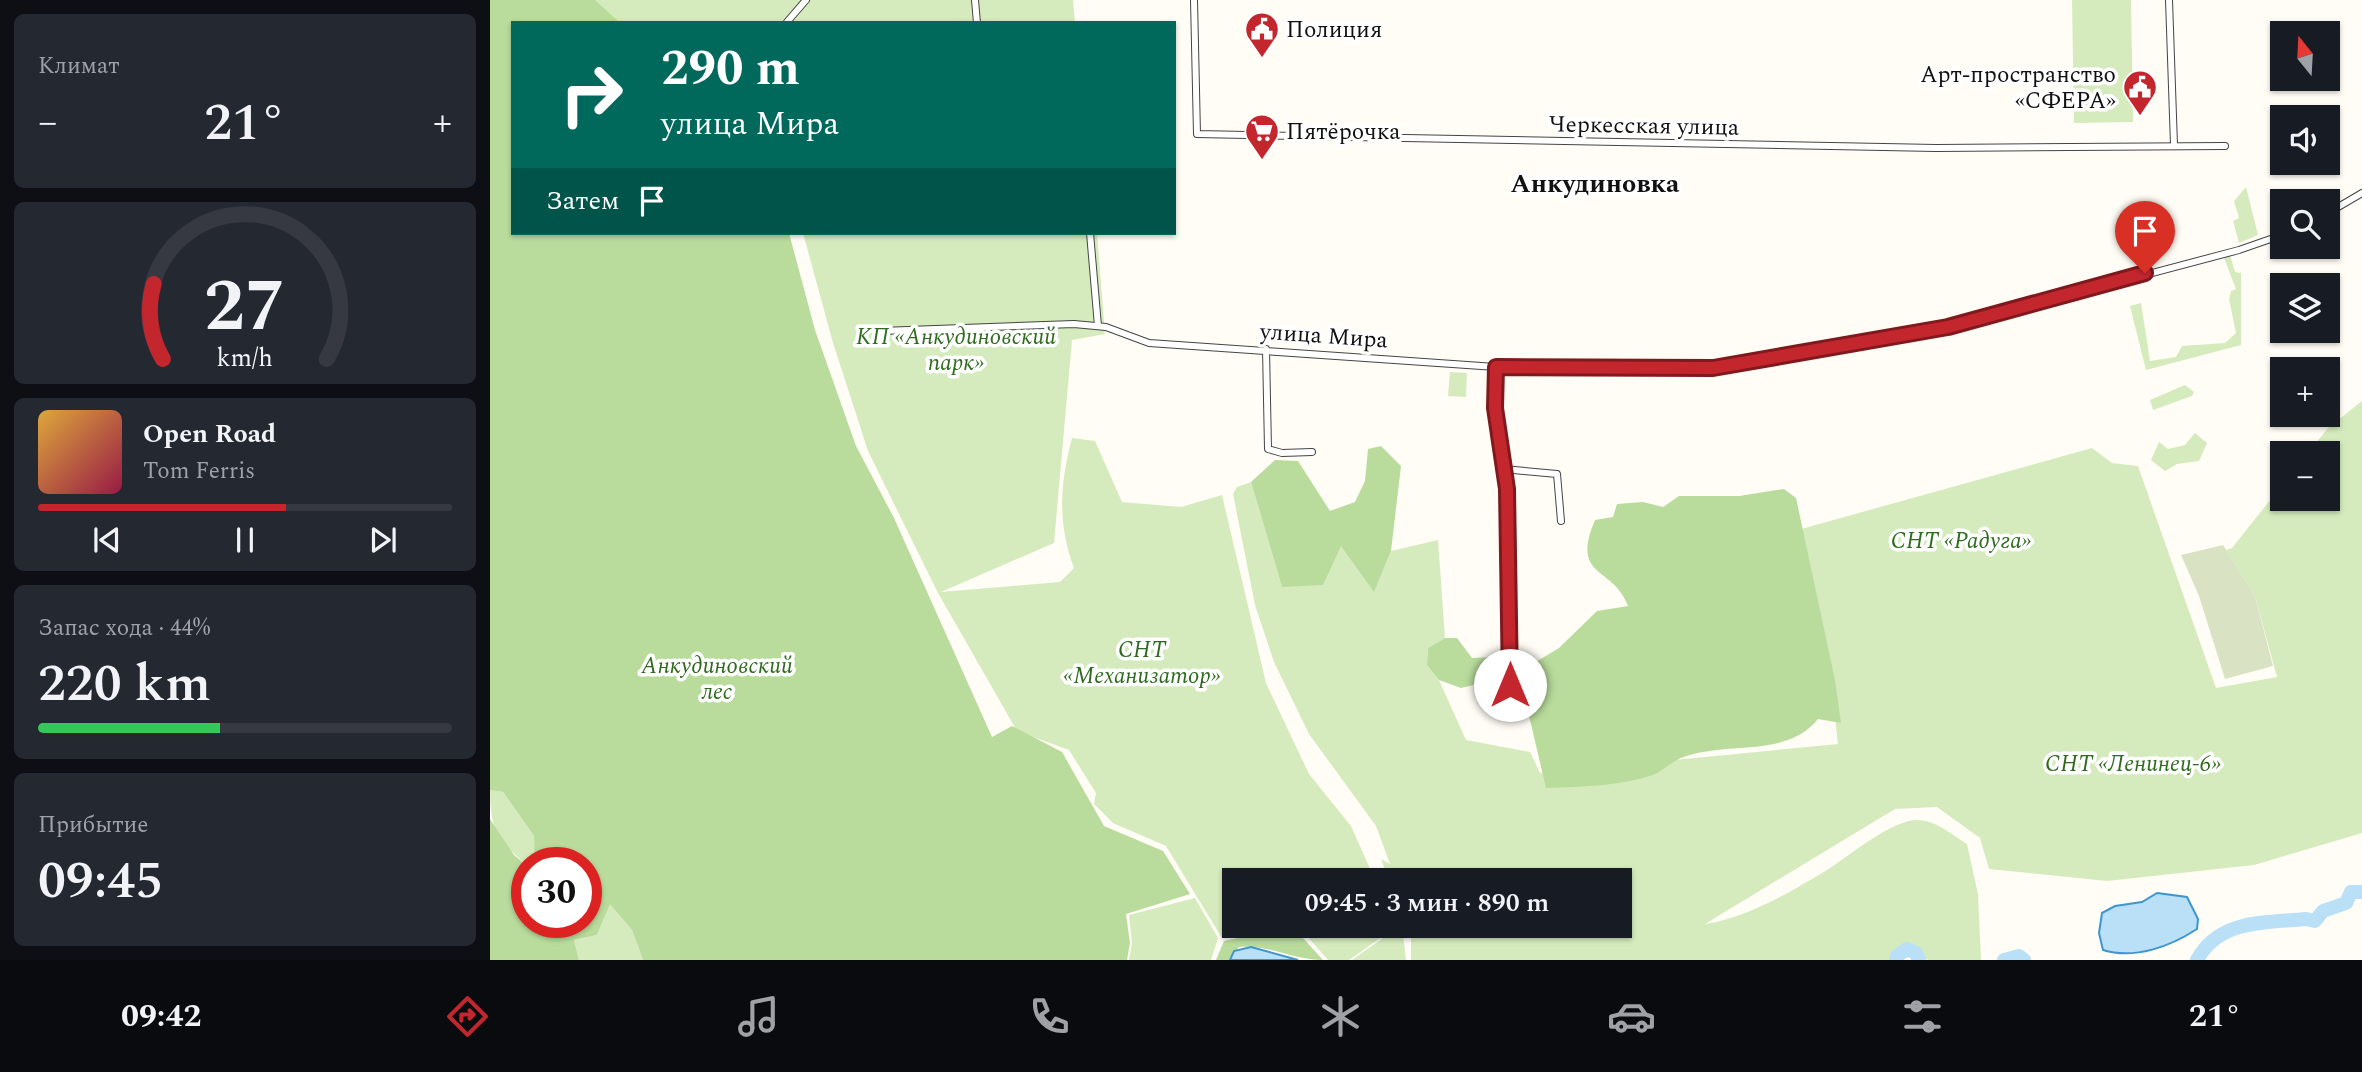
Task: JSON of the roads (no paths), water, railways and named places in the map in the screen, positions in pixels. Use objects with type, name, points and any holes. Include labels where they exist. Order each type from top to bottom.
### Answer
[{"type":"street","points":[[788,21],[806,0]]},
{"type":"street","points":[[975,0],[977,21]]},
{"type":"street","name":"Черкесская улица","points":[[1194,0],[1197,134],[1936,148],[2225,146]]},
{"type":"street","points":[[2169,0],[2174,145]]},
{"type":"street","points":[[2340,206],[2362,193]]},
{"type":"street","points":[[1090,235],[1098,326]]},
{"type":"street","name":"улица Мира","points":[[881,331],[1098,326],[1149,343],[1496,367],[1713,368],[1777,359],[1974,321],[2270,239]]},
{"type":"street","points":[[1266,349],[1268,449],[1282,453],[1312,452]]},
{"type":"street","points":[[1496,367],[1495,408],[1508,528],[1510,685]]},
{"type":"street","points":[[1503,468],[1557,474],[1561,522]]},
{"type":"water","points":[[2157,893],[2187,897],[2198,919],[2197,929],[2152,950],[2115,953],[2103,950],[2099,933],[2102,913],[2115,906],[2142,902]]},
{"type":"water","points":[[1251,947],[1298,960],[1230,960],[1234,951]]},
{"type":"waterway","points":[[2197,960],[2206,947],[2230,930],[2259,923],[2306,919],[2315,921],[2323,911],[2346,903],[2351,892],[2362,892]]},
{"type":"waterway","points":[[1896,960],[1897,956],[1907,949],[1916,953],[1919,960]]},
{"type":"waterway","points":[[2004,960],[2019,956],[2024,960]]},
{"type":"place","name":"Полиция","points":[[1262,59]]},
{"type":"place","name":"Арт-пространство «СФЕРА»","points":[[2140,117]]},
{"type":"place","name":"Пятёрочка","points":[[1262,161]]},
{"type":"district","name":"Анкудиновка","points":[[1595,183]]},
{"type":"park label","name":"КП «Анкудиновский парк»","points":[[956,349]]},
{"type":"park label","name":"СНТ «Радуга»","points":[[1961,540]]},
{"type":"park label","name":"СНТ «Механизатор»","points":[[1142,662]]},
{"type":"park label","name":"Анкудиновский лес","points":[[717,678]]},
{"type":"park label","name":"СНТ «Ленинец-6»","points":[[2133,763]]}]
